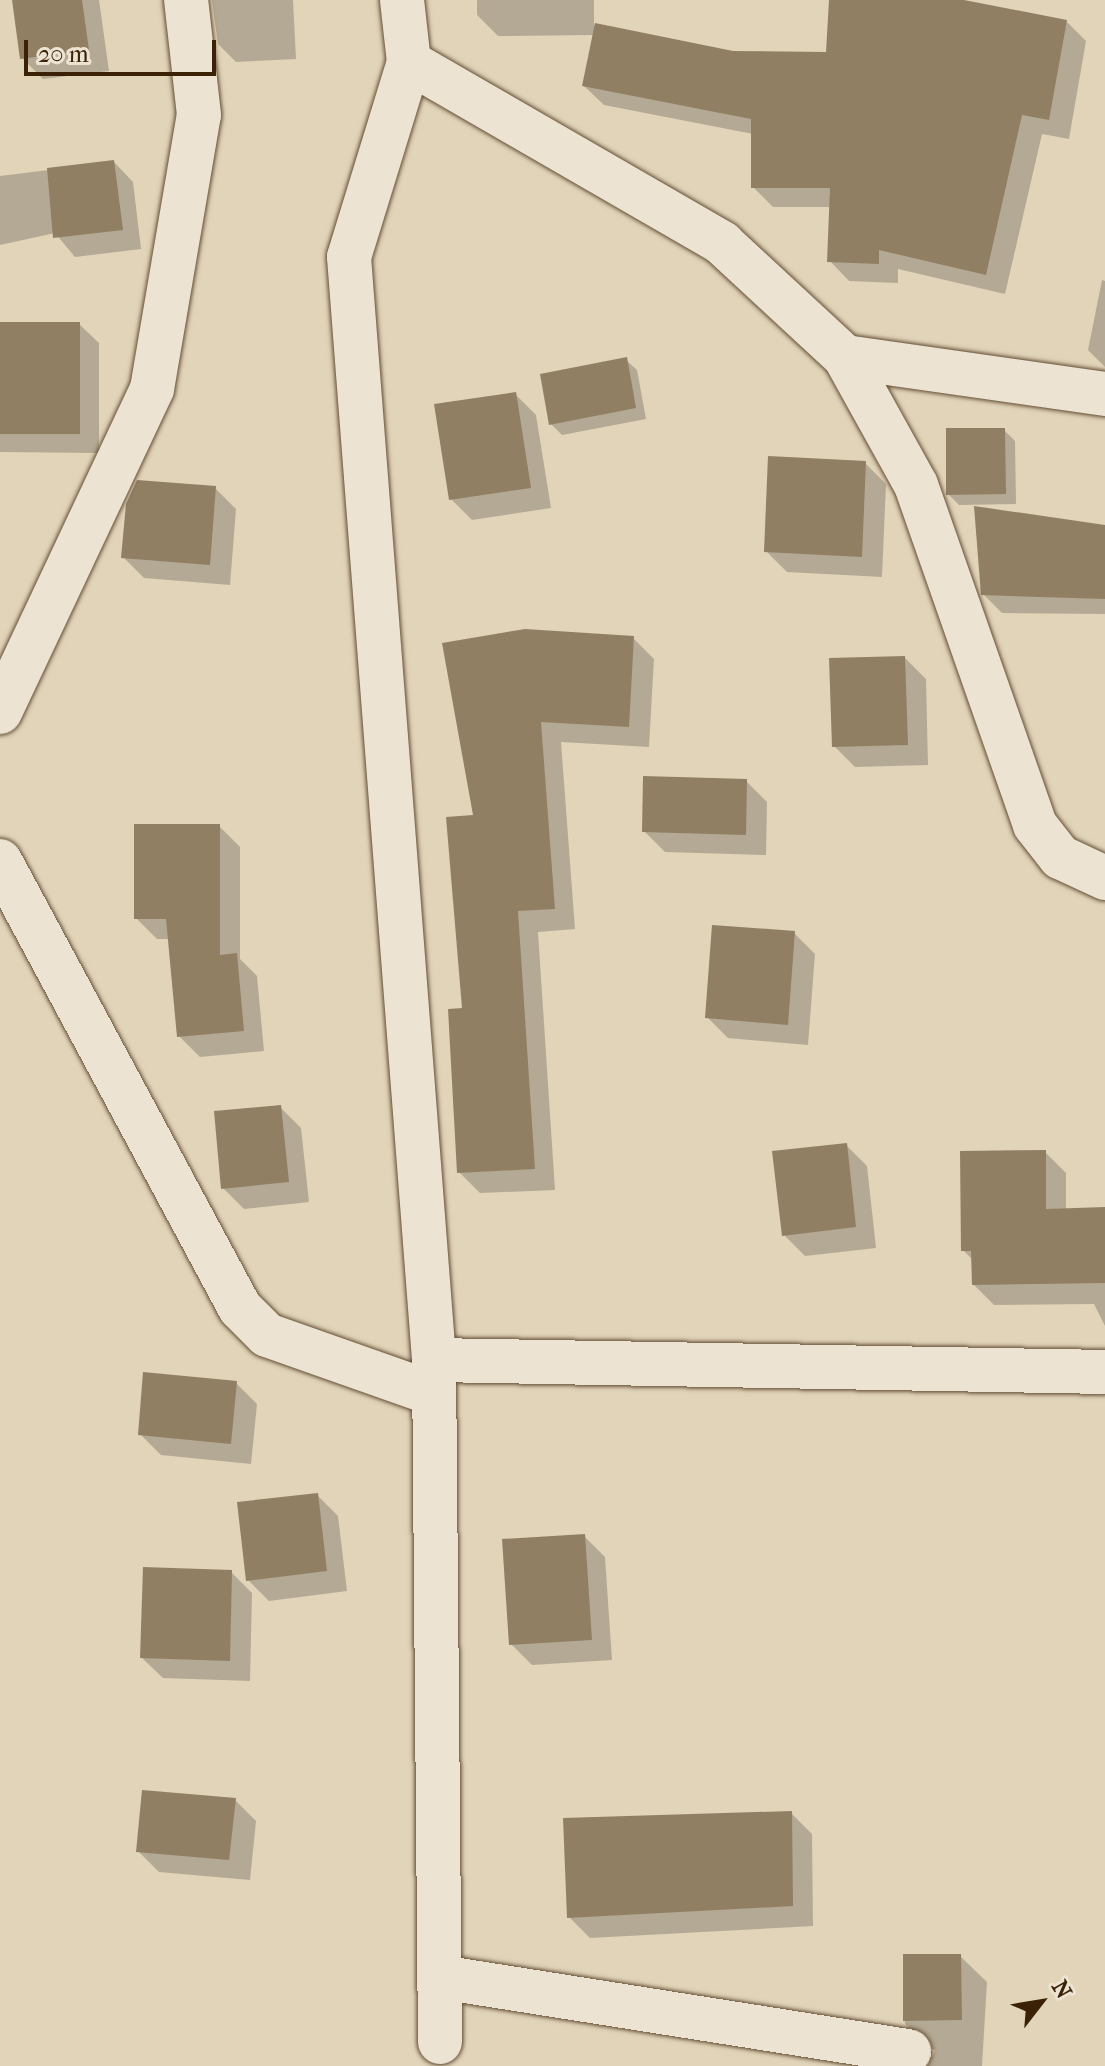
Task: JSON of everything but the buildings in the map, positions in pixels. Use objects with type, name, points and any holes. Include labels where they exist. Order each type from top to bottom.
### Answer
[{"type":"street","points":[[0,712],[152,389],[199,115],[186,0]]},
{"type":"street","points":[[402,0],[409,62],[349,257],[433,1377],[440,2042]]},
{"type":"street","points":[[409,62],[722,243],[845,357],[916,485],[1035,825],[1060,857],[1105,878]]},
{"type":"street","points":[[845,357],[1105,394]]},
{"type":"street","points":[[0,861],[240,1308],[267,1335],[433,1377],[1105,1372]]},
{"type":"street","points":[[440,1977],[909,2051]]}]
